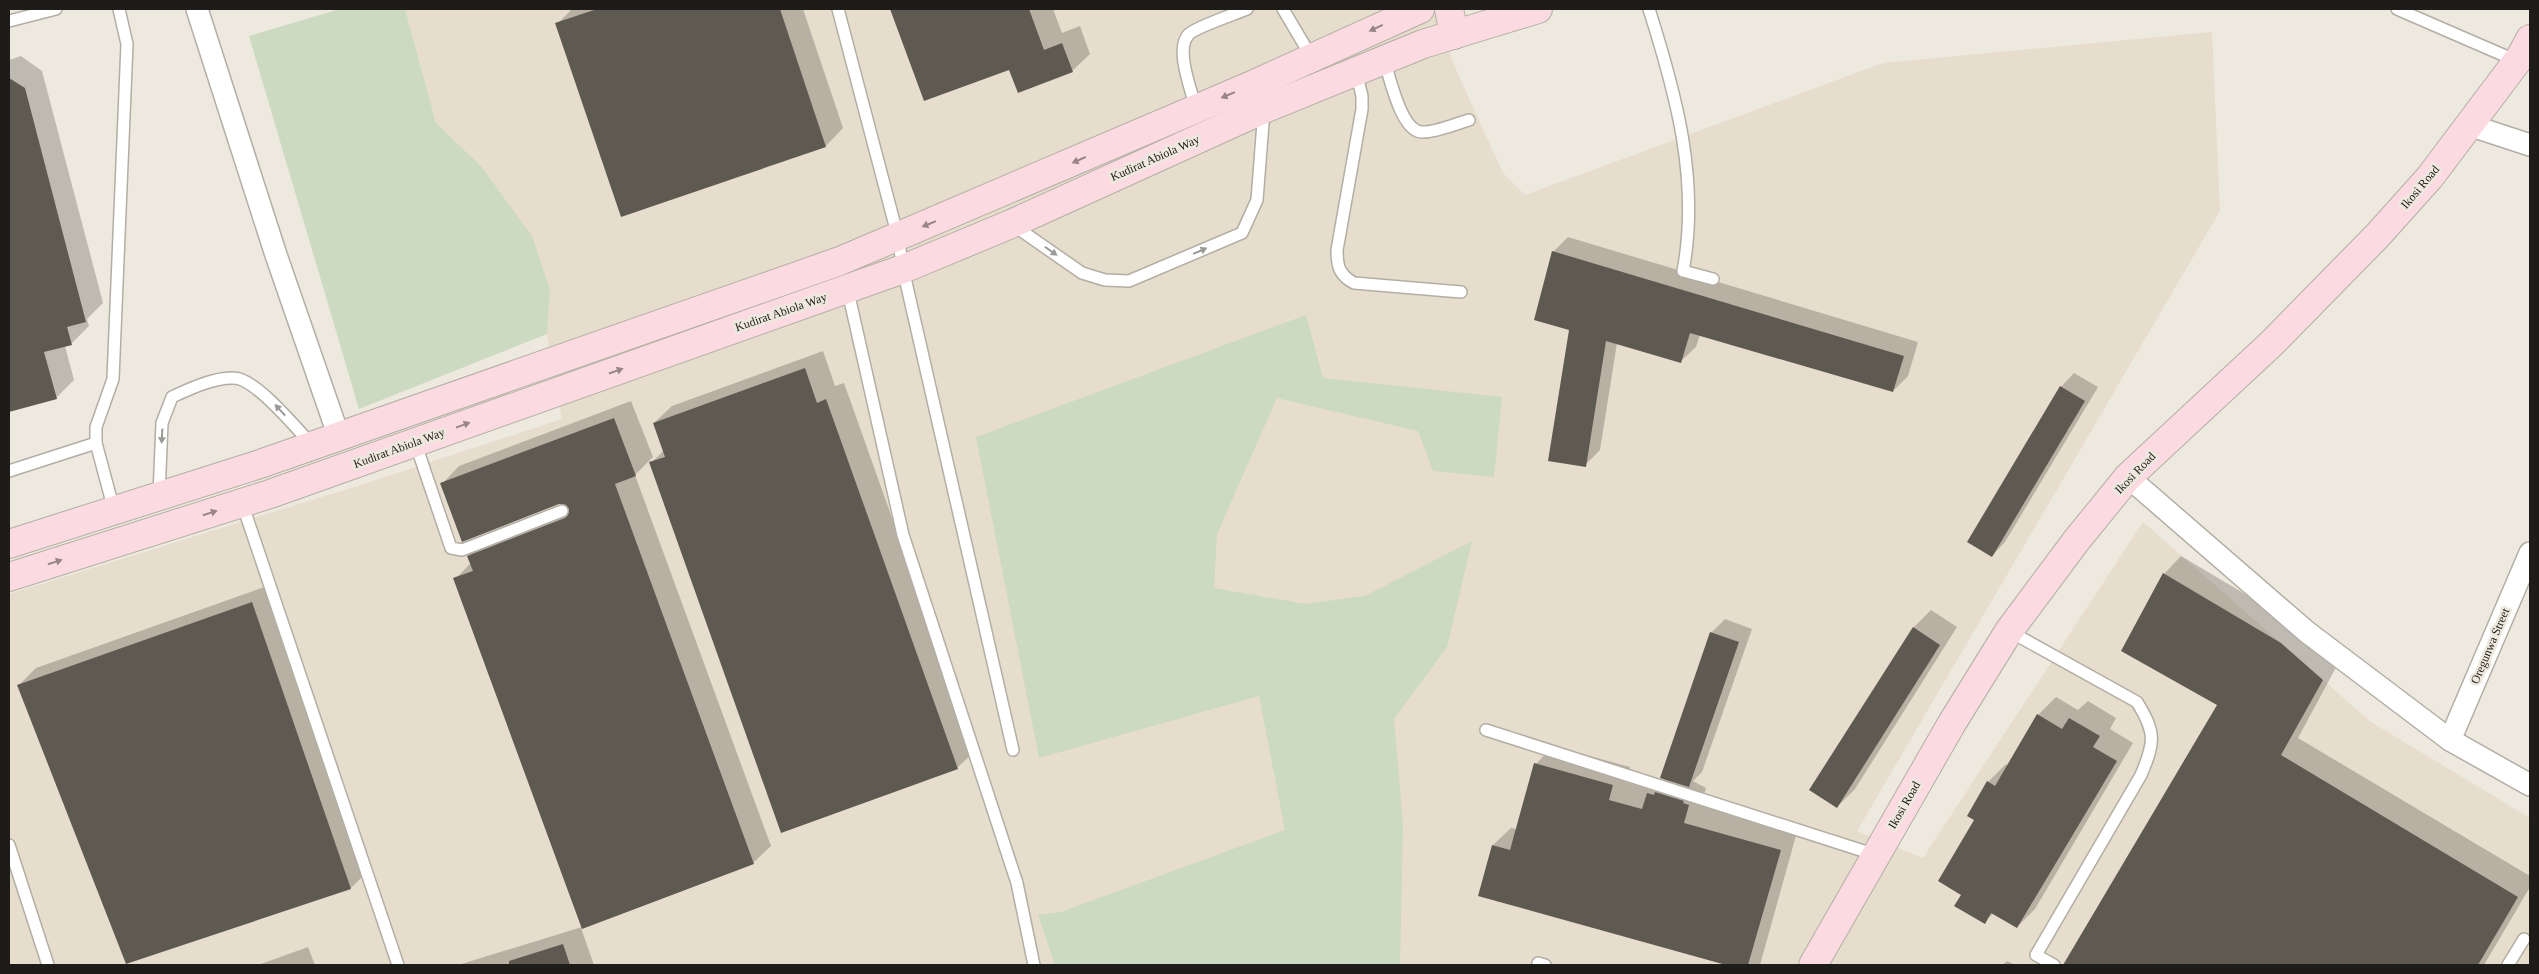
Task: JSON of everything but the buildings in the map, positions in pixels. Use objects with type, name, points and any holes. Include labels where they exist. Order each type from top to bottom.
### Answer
[{"type":"main road","name":"Kudirat Abiola Way","points":[[9,577],[242,503],[415,442],[844,275],[898,237],[1196,109],[1417,9]]},
{"type":"main road","points":[[1417,9],[1423,44]]},
{"type":"main road","name":"Kudirat Abiola Way","points":[[9,544],[844,275],[903,269],[1011,224],[1264,109],[1423,44],[1451,22],[1538,9]]},
{"type":"main road","name":"Ikosi Road","points":[[1813,965],[1952,723],[2009,631],[2076,541],[2128,477],[2271,344],[2378,235],[2430,177],[2524,50]]},
{"type":"street","points":[[197,9],[275,252],[339,437]]},
{"type":"street","points":[[2469,125],[2530,145]]},
{"type":"street","points":[[2128,477],[2307,632],[2450,740],[2530,785]]},
{"type":"street","name":"Oregunwa Street","points":[[2450,740],[2530,553]]},
{"type":"lane","points":[[9,21],[56,9]]},
{"type":"lane","points":[[114,510],[96,444],[96,427],[112,380],[127,44],[119,9]]},
{"type":"lane","points":[[838,9],[898,237],[903,269],[1013,750]]},
{"type":"lane","points":[[1196,109],[1182,55],[1184,43],[1189,33],[1247,9]]},
{"type":"lane","points":[[1283,9],[1312,58]]},
{"type":"lane","points":[[1649,9],[1675,96],[1684,138],[1689,216],[1683,271],[1712,279]]},
{"type":"lane","points":[[2397,9],[2524,50]]},
{"type":"lane","points":[[1384,60],[1404,119],[1411,127],[1423,132],[1469,120]]},
{"type":"lane","points":[[1356,72],[1362,96],[1362,109],[1336,250],[1340,272],[1354,283],[1461,292]]},
{"type":"lane","points":[[1011,224],[1082,273],[1105,280],[1129,281],[1242,233],[1257,200],[1264,109]]},
{"type":"lane","points":[[844,275],[903,535],[1017,883],[1034,965]]},
{"type":"lane","points":[[159,496],[162,423],[172,397],[194,386],[235,378],[244,382],[270,400],[313,446]]},
{"type":"lane","points":[[415,442],[451,548],[462,550],[562,511]]},
{"type":"lane","points":[[9,472],[96,444]]},
{"type":"lane","points":[[242,503],[398,965]]},
{"type":"lane","points":[[2009,631],[2137,702],[2149,722],[2153,748],[2141,775],[2036,955],[2054,965]]},
{"type":"lane","points":[[1486,730],[1876,855]]},
{"type":"lane","points":[[9,845],[48,965]]},
{"type":"lane","points":[[2508,965],[2524,939]]},
{"type":"shaded area","points":[[405,9],[1432,9],[1457,72],[1503,173],[1525,195],[1883,63],[2212,32],[2220,211],[1857,831],[1923,858],[2143,522],[2371,722],[2530,818],[2530,965],[9,965],[9,594],[370,482],[562,419],[547,334],[550,290],[480,165],[436,123]]},
{"type":"green space","points":[[340,9],[405,9],[436,123],[480,165],[532,236],[550,290],[547,334],[359,409],[249,36]]},
{"type":"green space","points":[[1306,315],[1323,378],[1502,397],[1494,477],[1433,471],[1418,431],[1277,398],[1217,534],[1214,588],[1305,604],[1365,596],[1472,541],[1447,647],[1394,719],[1403,826],[1400,962],[1398,965],[1055,965],[1038,915],[1061,912],[1285,830],[1259,696],[1039,758],[976,437]]}]
